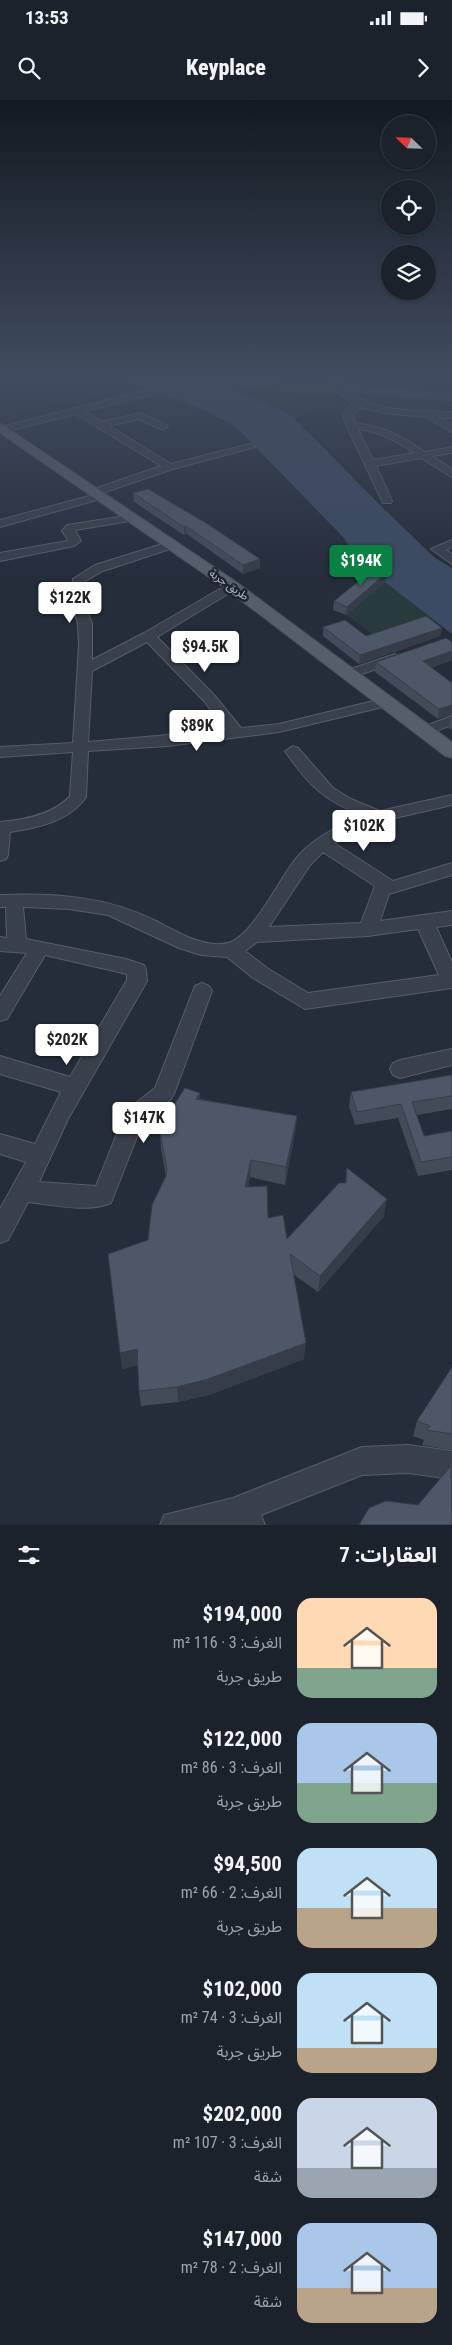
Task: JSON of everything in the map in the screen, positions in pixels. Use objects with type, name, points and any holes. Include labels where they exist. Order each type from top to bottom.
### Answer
[{"type":"main road","name":"طريق جربة","points":[[27,442],[132,518],[232,586],[452,752]]},
{"type":"street","points":[[128,442],[169,468]]},
{"type":"street","points":[[359,442],[387,501]]},
{"type":"street","points":[[402,442],[452,474]]},
{"type":"street","points":[[0,524],[98,494],[169,468],[250,447]]},
{"type":"street","points":[[369,464],[452,450]]},
{"type":"street","points":[[0,557],[70,544],[75,541],[68,532],[70,527],[132,518]]},
{"type":"street","points":[[452,543],[437,549],[452,560]]},
{"type":"street","points":[[0,855],[1,828],[37,821],[75,803],[80,788],[86,645],[85,624],[78,601],[77,585],[80,579],[99,568],[172,545]]},
{"type":"street","points":[[84,669],[149,636],[232,586]]},
{"type":"street","points":[[149,636],[209,698],[236,732]]},
{"type":"street","points":[[350,674],[412,652]]},
{"type":"street","points":[[0,752],[167,742],[309,722],[386,702]]},
{"type":"street","points":[[425,731],[452,720]]},
{"type":"street","points":[[293,750],[327,792],[345,803],[380,817]]},
{"type":"street","points":[[0,1232],[41,1156],[59,1115],[137,981],[138,975],[137,970],[126,966],[40,947],[8,944],[7,901],[66,902],[109,908],[202,949],[231,950],[255,935],[296,868],[315,848],[353,827],[380,817],[452,800]]},
{"type":"street","points":[[323,844],[388,886]]},
{"type":"street","points":[[368,929],[382,890],[388,886],[452,869]]},
{"type":"street","points":[[255,935],[368,929],[452,918]]},
{"type":"street","points":[[231,950],[260,973],[305,1001],[451,982],[424,921]]},
{"type":"street","points":[[0,1013],[40,947]]},
{"type":"street","points":[[23,1191],[69,1196],[103,1196],[134,1118],[163,1094],[202,991]]},
{"type":"street","points":[[400,1069],[452,1057]]},
{"type":"street","points":[[0,1065],[75,1087]]},
{"type":"street","points":[[0,1144],[41,1156]]},
{"type":"street","points":[[174,1525],[242,1518],[362,1461],[408,1459],[452,1465]]},
{"type":"shaded area","points":[[385,582],[435,621],[381,640],[346,615]]},
{"type":"water","points":[[251,442],[318,442],[435,558],[452,568],[452,634],[359,562],[344,538]]},
{"type":"building","points":[[148,489],[206,523],[260,559],[243,565],[133,493]]},
{"type":"building","points":[[379,565],[386,573],[347,607],[334,601]]},
{"type":"building","points":[[426,616],[442,628],[360,655],[323,627],[345,620],[366,636]]},
{"type":"building","points":[[446,638],[452,642],[452,651],[423,661],[452,683],[452,705],[439,709],[376,662]]},
{"type":"building","points":[[452,1075],[452,1096],[412,1102],[424,1136],[452,1131],[452,1157],[421,1162],[401,1104],[357,1112],[351,1092]]},
{"type":"building","points":[[185,1088],[200,1093],[196,1099],[297,1116],[286,1167],[251,1160],[245,1187],[267,1186],[268,1218],[283,1215],[287,1239],[339,1183],[346,1183],[347,1168],[387,1199],[320,1276],[290,1254],[306,1343],[208,1379],[177,1387],[139,1391],[137,1349],[120,1353],[108,1254],[148,1240],[152,1205],[166,1176],[167,1169],[160,1132],[162,1123]]},
{"type":"building","points":[[452,1367],[452,1434],[427,1430],[430,1426],[417,1421]]},
{"type":"building","points":[[451,1466],[452,1525],[359,1525],[369,1508],[386,1501],[418,1505]]}]
